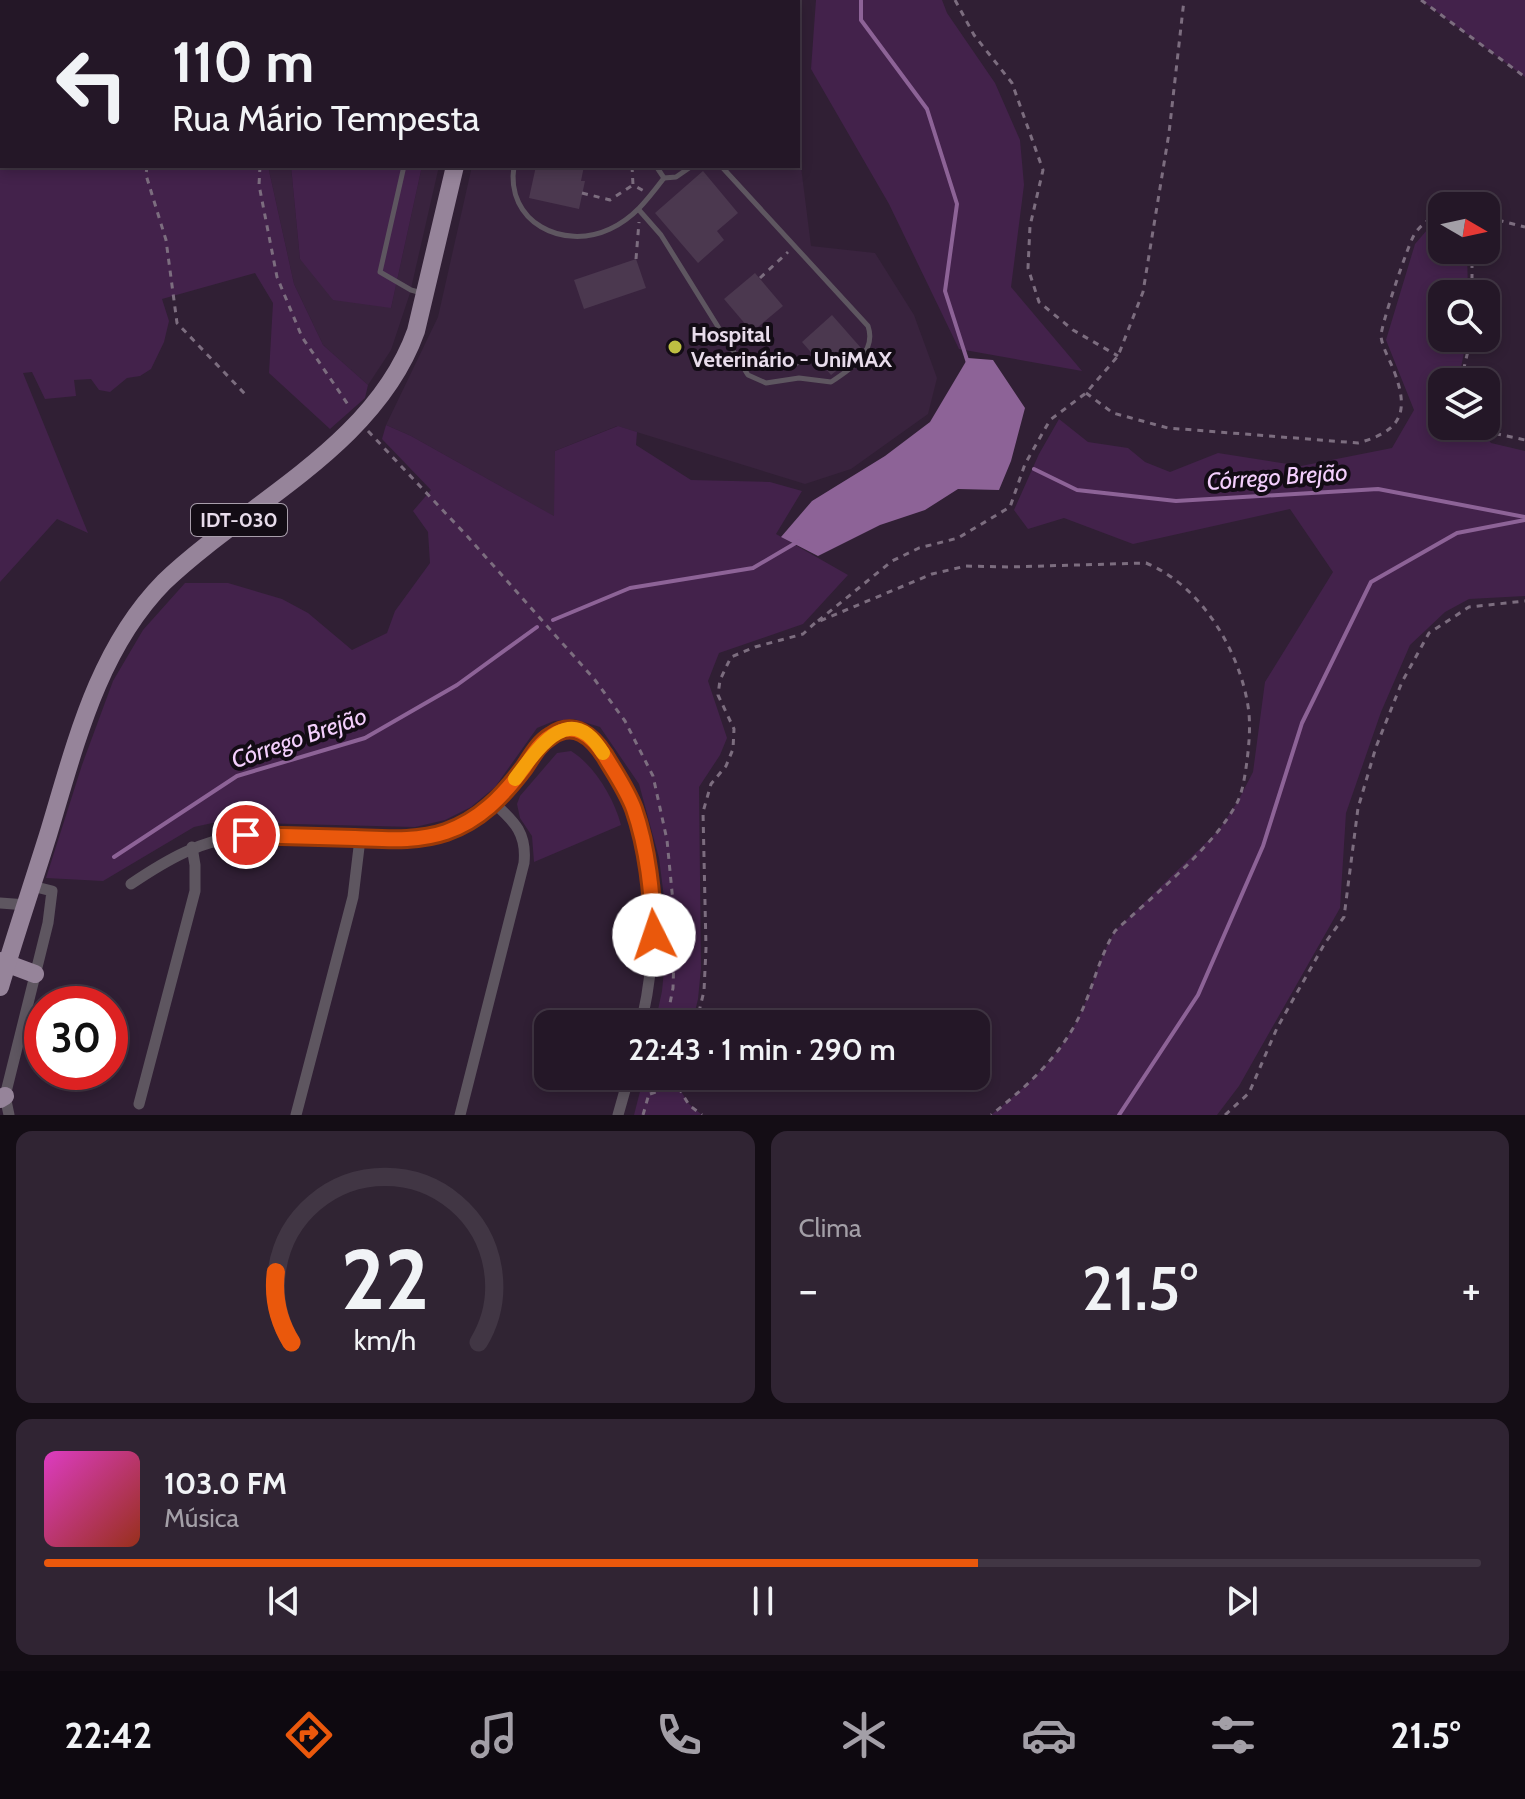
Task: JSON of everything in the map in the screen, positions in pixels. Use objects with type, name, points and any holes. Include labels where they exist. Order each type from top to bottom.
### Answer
[{"type":"main road","name":"IDT-030","points":[[0,987],[6,958],[27,905],[80,727],[110,655],[147,599],[178,569],[337,443],[382,395],[407,356],[426,294],[455,168]]},
{"type":"main road","points":[[6,958],[36,968]]},
{"type":"street","points":[[131,884],[192,847],[223,837],[360,839],[422,838],[442,834],[495,804],[549,737],[566,729],[579,730],[597,744],[635,811],[648,871],[654,935],[644,1010]]},
{"type":"street","points":[[460,1115],[524,863],[524,838],[517,825],[495,804]]},
{"type":"street","points":[[296,1115],[353,897],[360,839]]},
{"type":"street","points":[[139,1104],[195,891],[192,847]]},
{"type":"street","points":[[9,1115],[2,1098],[48,923],[52,891],[32,886]]},
{"type":"street","points":[[0,903],[27,905]]},
{"type":"street","points":[[618,1115],[625,1090]]},
{"type":"lane","points":[[404,168],[380,272],[411,290],[426,294]]},
{"type":"lane","points":[[514,168],[513,192],[518,206],[539,227],[563,234],[595,234],[621,223],[639,210],[664,178],[676,177],[689,168]]},
{"type":"lane","points":[[657,168],[664,178]]},
{"type":"lane","points":[[639,210],[661,235],[748,375],[766,383],[799,378],[831,382],[863,357],[871,341],[868,326],[723,168]]},
{"type":"path","points":[[955,0],[974,35],[1012,83],[1043,170],[1030,226],[1028,268],[1039,302],[1073,330],[1118,356]]},
{"type":"path","points":[[699,1010],[704,991],[706,948],[703,812],[711,784],[726,766],[734,729],[718,695],[724,668],[731,657],[803,634],[892,561],[919,548],[958,538],[1010,507],[1025,464],[1050,420],[1086,393],[1118,356],[1143,292],[1169,133],[1184,0]]},
{"type":"path","points":[[1421,0],[1525,77]]},
{"type":"path","points":[[147,168],[152,198],[166,240],[177,323],[245,394]]},
{"type":"path","points":[[260,168],[259,185],[277,277],[302,337],[359,421],[388,455],[479,548],[595,680],[625,721],[653,776],[667,840],[675,923],[673,988],[669,1010]]},
{"type":"path","points":[[582,193],[610,200],[633,185]]},
{"type":"path","points":[[636,259],[639,210]]},
{"type":"path","points":[[1086,393],[1113,413],[1168,428],[1358,443],[1376,438],[1394,427],[1401,415],[1402,404],[1395,372],[1381,336],[1389,303],[1413,236],[1428,221]]},
{"type":"path","points":[[1500,221],[1525,227]]},
{"type":"path","points":[[760,278],[794,247]]},
{"type":"path","points":[[730,350],[749,328]]},
{"type":"path","points":[[778,382],[784,369],[814,357]]},
{"type":"path","points":[[1500,435],[1525,440]]},
{"type":"path","points":[[815,623],[932,574],[966,566],[1146,563],[1166,571],[1190,591],[1224,640],[1240,674],[1249,708],[1249,747],[1238,801],[1219,830],[1115,931],[1104,950],[1084,1006],[1066,1040],[1028,1086],[991,1115]]},
{"type":"path","points":[[1225,1115],[1249,1093],[1277,1028],[1325,943],[1344,917],[1358,808],[1371,763],[1402,682],[1429,633],[1469,607],[1525,601]]},
{"type":"path","points":[[643,1115],[651,1090]]},
{"type":"path","points":[[650,1094],[662,1090]]},
{"type":"path","points":[[680,1090],[689,1105],[702,1115]]},
{"type":"shaded area","points":[[816,0],[942,0],[947,13],[995,83],[1020,140],[1024,185],[1011,287],[1082,371],[959,349],[889,204],[811,69]]},
{"type":"shaded area","points":[[1421,0],[1525,0],[1525,77]]},
{"type":"shaded area","name":"Hospital Veterinário - UniMAX","points":[[800,159],[811,246],[875,253],[914,315],[937,378],[928,414],[851,469],[805,484],[617,426],[555,451],[555,517],[386,425],[438,317],[472,168],[800,168]]},
{"type":"shaded area","points":[[0,168],[268,168],[294,284],[323,345],[368,385],[365,398],[330,429],[269,373],[273,303],[255,273],[162,299],[169,321],[164,342],[151,369],[140,376],[127,378],[110,392],[99,390],[91,379],[74,380],[76,396],[45,399],[32,372],[23,373],[88,533],[57,519],[0,582]]},
{"type":"shaded area","points":[[268,168],[291,168],[300,259],[391,308],[422,168],[439,168],[410,293],[391,350],[368,385],[323,345],[294,284]]},
{"type":"shaded area","points":[[291,168],[422,168],[391,308],[333,300],[300,259]]},
{"type":"shaded area","points":[[1428,229],[1428,264],[1467,264],[1468,280],[1428,280],[1428,352],[1464,352],[1461,368],[1428,368],[1428,440],[1489,440],[1525,451],[1525,596],[1469,599],[1445,612],[1410,645],[1381,712],[1346,813],[1340,908],[1239,1086],[1217,1115],[991,1115],[1032,1079],[1067,1038],[1084,1006],[1115,931],[1219,830],[1238,801],[1253,772],[1265,682],[1333,572],[1290,509],[1133,544],[1064,518],[1028,529],[1014,510],[1039,454],[1059,419],[1088,442],[1128,448],[1145,462],[1170,472],[1218,453],[1301,466],[1392,448],[1414,410],[1386,340],[1415,244]]},
{"type":"shaded area","points":[[968,358],[993,360],[1025,408],[1011,461],[999,490],[958,489],[925,510],[880,525],[818,556],[781,537],[812,501],[885,456],[930,422]]},
{"type":"shaded area","points":[[386,425],[411,436],[554,516],[555,451],[618,426],[637,432],[636,445],[691,480],[770,482],[802,491],[776,534],[848,575],[803,624],[719,653],[708,681],[727,738],[699,787],[701,968],[695,1010],[658,1010],[668,929],[659,858],[639,784],[600,727],[574,719],[554,721],[537,728],[495,787],[471,807],[445,820],[415,827],[217,822],[194,827],[103,881],[46,878],[113,681],[143,630],[185,583],[228,583],[282,599],[308,613],[352,650],[387,633],[395,611],[430,563],[428,532],[413,511],[431,490],[382,439]]},
{"type":"shaded area","points":[[571,751],[588,765],[602,783],[621,825],[534,862],[532,836],[520,818],[517,804],[520,796],[557,753]]},
{"type":"shaded area","points":[[640,1090],[680,1090],[689,1104],[702,1115],[634,1115]]},
{"type":"building","points":[[536,168],[584,168],[581,181],[585,181],[579,209],[529,198]]},
{"type":"building","points":[[703,171],[738,213],[717,231],[724,240],[698,263],[655,213]]},
{"type":"building","points":[[636,259],[646,288],[584,309],[574,280]]},
{"type":"building","points":[[755,273],[783,306],[752,332],[724,299]]},
{"type":"building","points":[[832,315],[861,348],[831,375],[802,342]]},
{"type":"waterway","points":[[861,0],[861,20],[927,109],[957,204],[945,291],[968,363]]},
{"type":"waterway","name":"Córrego Brejão","points":[[1034,469],[1077,490],[1176,501],[1378,489],[1525,517]]},
{"type":"waterway","points":[[1119,1115],[1198,995],[1263,846],[1302,723],[1371,582],[1457,533],[1525,520]]},
{"type":"waterway","name":"Córrego Brejão","points":[[553,620],[630,588],[753,568],[799,541]]},
{"type":"waterway","name":"Córrego Brejão","points":[[114,857],[237,776],[365,738],[457,685],[537,627]]},
{"type":"slow traffic","points":[[515,779],[541,744],[559,731],[579,730],[588,734],[603,753]]},
{"type":"place","name":"Hospital Veterinário - UniMAX","points":[[675,347]]},
{"type":"route","points":[[246,835],[389,839],[442,834],[495,804],[549,737],[566,729],[579,730],[597,744],[635,811],[648,871],[654,935]]}]
